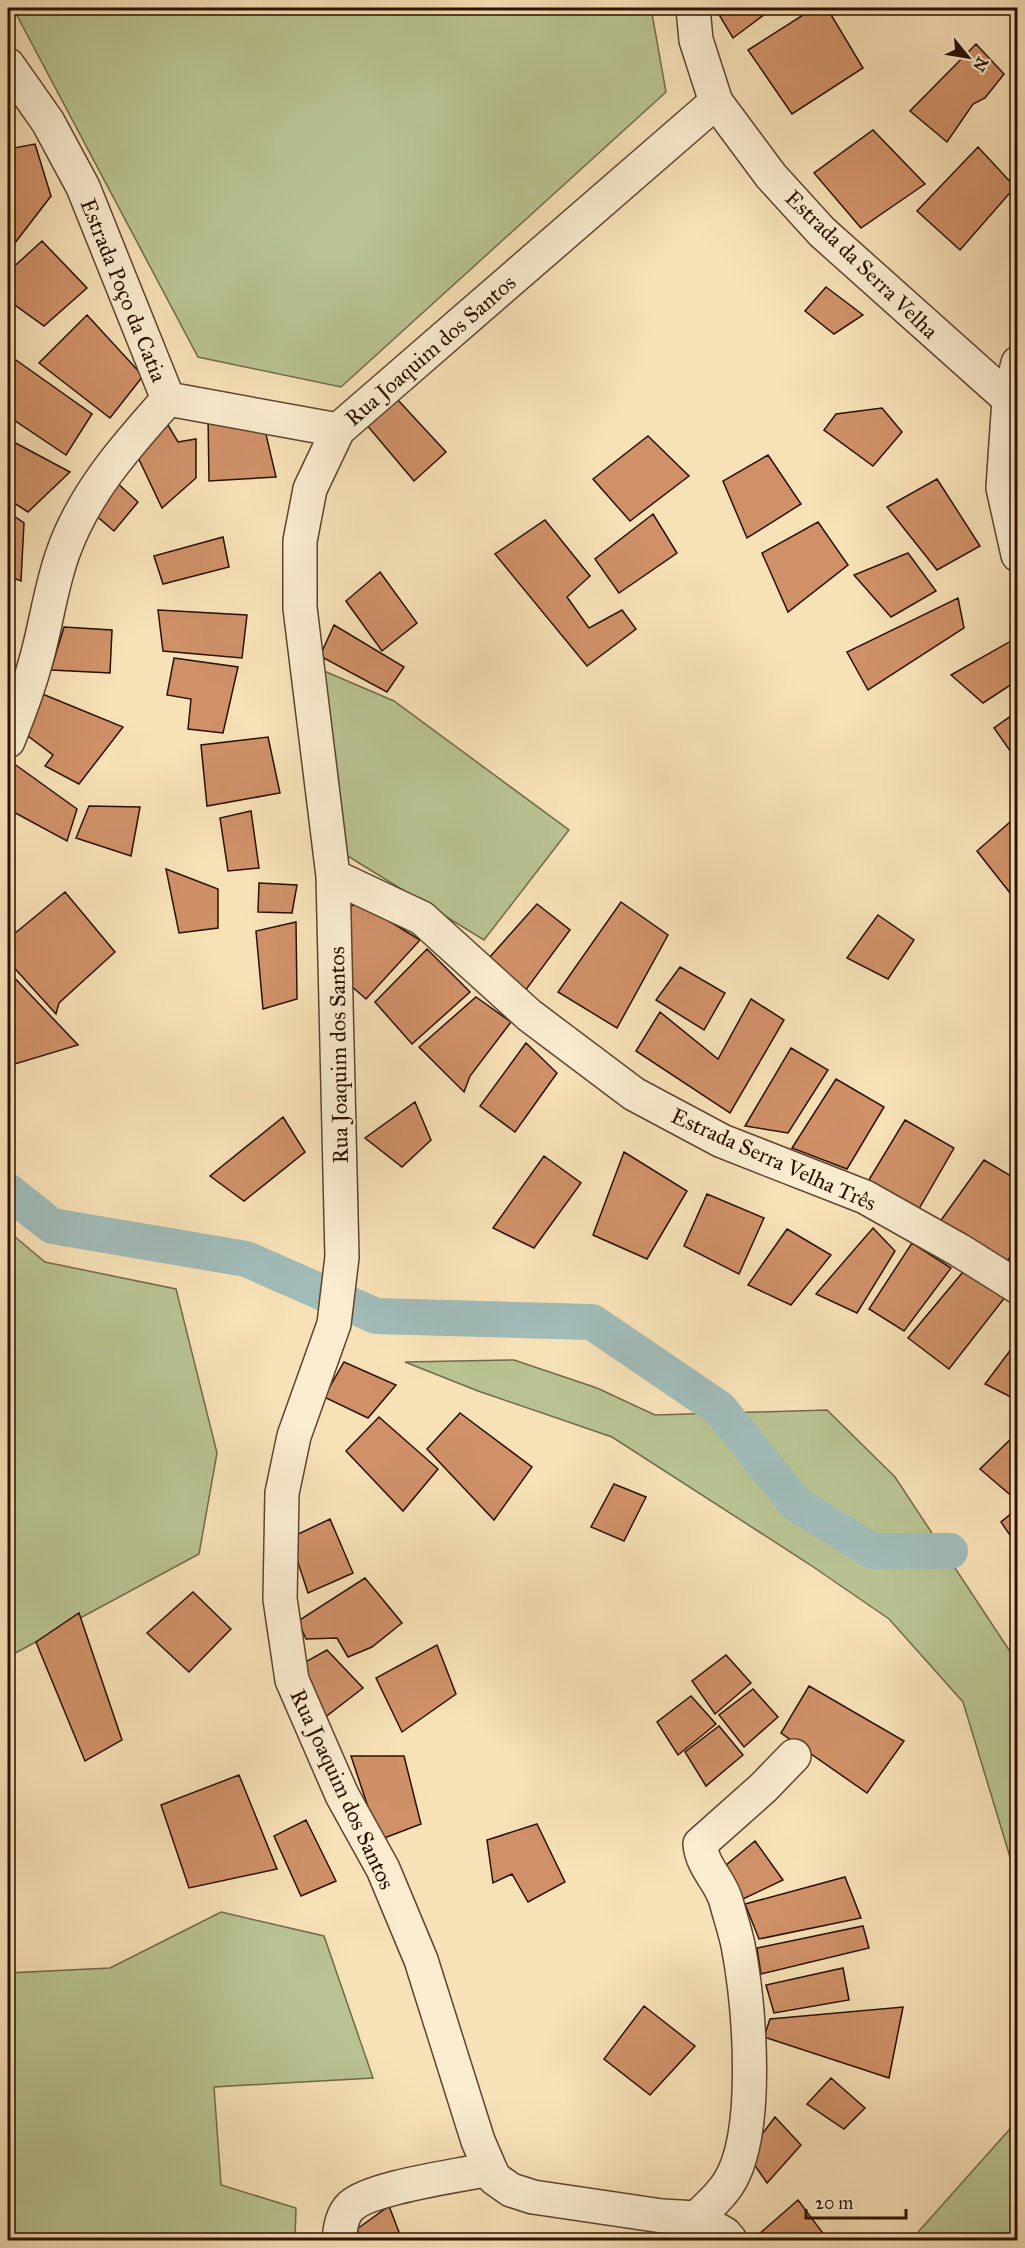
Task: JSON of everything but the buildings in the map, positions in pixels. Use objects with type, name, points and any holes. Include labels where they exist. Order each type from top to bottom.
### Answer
[{"type":"street","name":"Estrada da Serra Velha","points":[[693,8],[696,40],[716,102],[771,176],[822,232],[1013,401]]},
{"type":"street","name":"Estrada Poço da Catia","points":[[8,66],[48,122],[83,187],[168,399],[338,430]]},
{"type":"street","name":"Rua Joaquim dos Santos","points":[[484,2155],[421,1960],[383,1869],[342,1795],[292,1680],[280,1599],[282,1493],[294,1436],[334,1324],[342,1257],[333,876],[300,608],[300,541],[310,489],[338,430],[716,102]]},
{"type":"street","points":[[1017,363],[1003,488],[1017,555]]},
{"type":"street","points":[[8,741],[36,662],[46,607],[63,551],[86,505],[118,456],[168,399]]},
{"type":"street","name":"Estrada Serra Velha Três","points":[[333,876],[422,918],[529,1015],[634,1094],[722,1141],[865,1197],[960,1250],[1017,1287]]},
{"type":"street","points":[[697,2218],[728,2184],[740,2154],[748,2122],[746,2018],[738,1945],[723,1890],[706,1867],[700,1855],[700,1844],[763,1788],[794,1756]]},
{"type":"street","points":[[339,2241],[344,2217],[351,2206],[363,2199],[430,2180],[484,2155],[502,2185],[533,2197],[662,2216],[697,2218],[725,2234],[730,2241]]},
{"type":"green space","points":[[13,8],[651,8],[666,92],[341,387],[198,357]]},
{"type":"green space","points":[[324,671],[394,701],[569,830],[484,940],[346,855]]},
{"type":"green space","points":[[8,1231],[45,1262],[176,1289],[217,1453],[199,1554],[8,1657]]},
{"type":"green space","points":[[514,1360],[597,1388],[655,1415],[827,1410],[895,1477],[1017,1662],[1017,1880],[963,1702],[889,1619],[809,1564],[612,1437],[478,1391],[405,1362]]},
{"type":"green space","points":[[221,1912],[324,1936],[373,2078],[214,2087],[221,2185],[296,2208],[295,2240],[8,2240],[8,1973],[110,1968]]},
{"type":"green space","points":[[1017,2121],[1017,2240],[911,2240]]},
{"type":"waterway","points":[[8,1191],[52,1226],[246,1259],[376,1316],[592,1322],[720,1409],[796,1504],[872,1551],[950,1551]]}]
